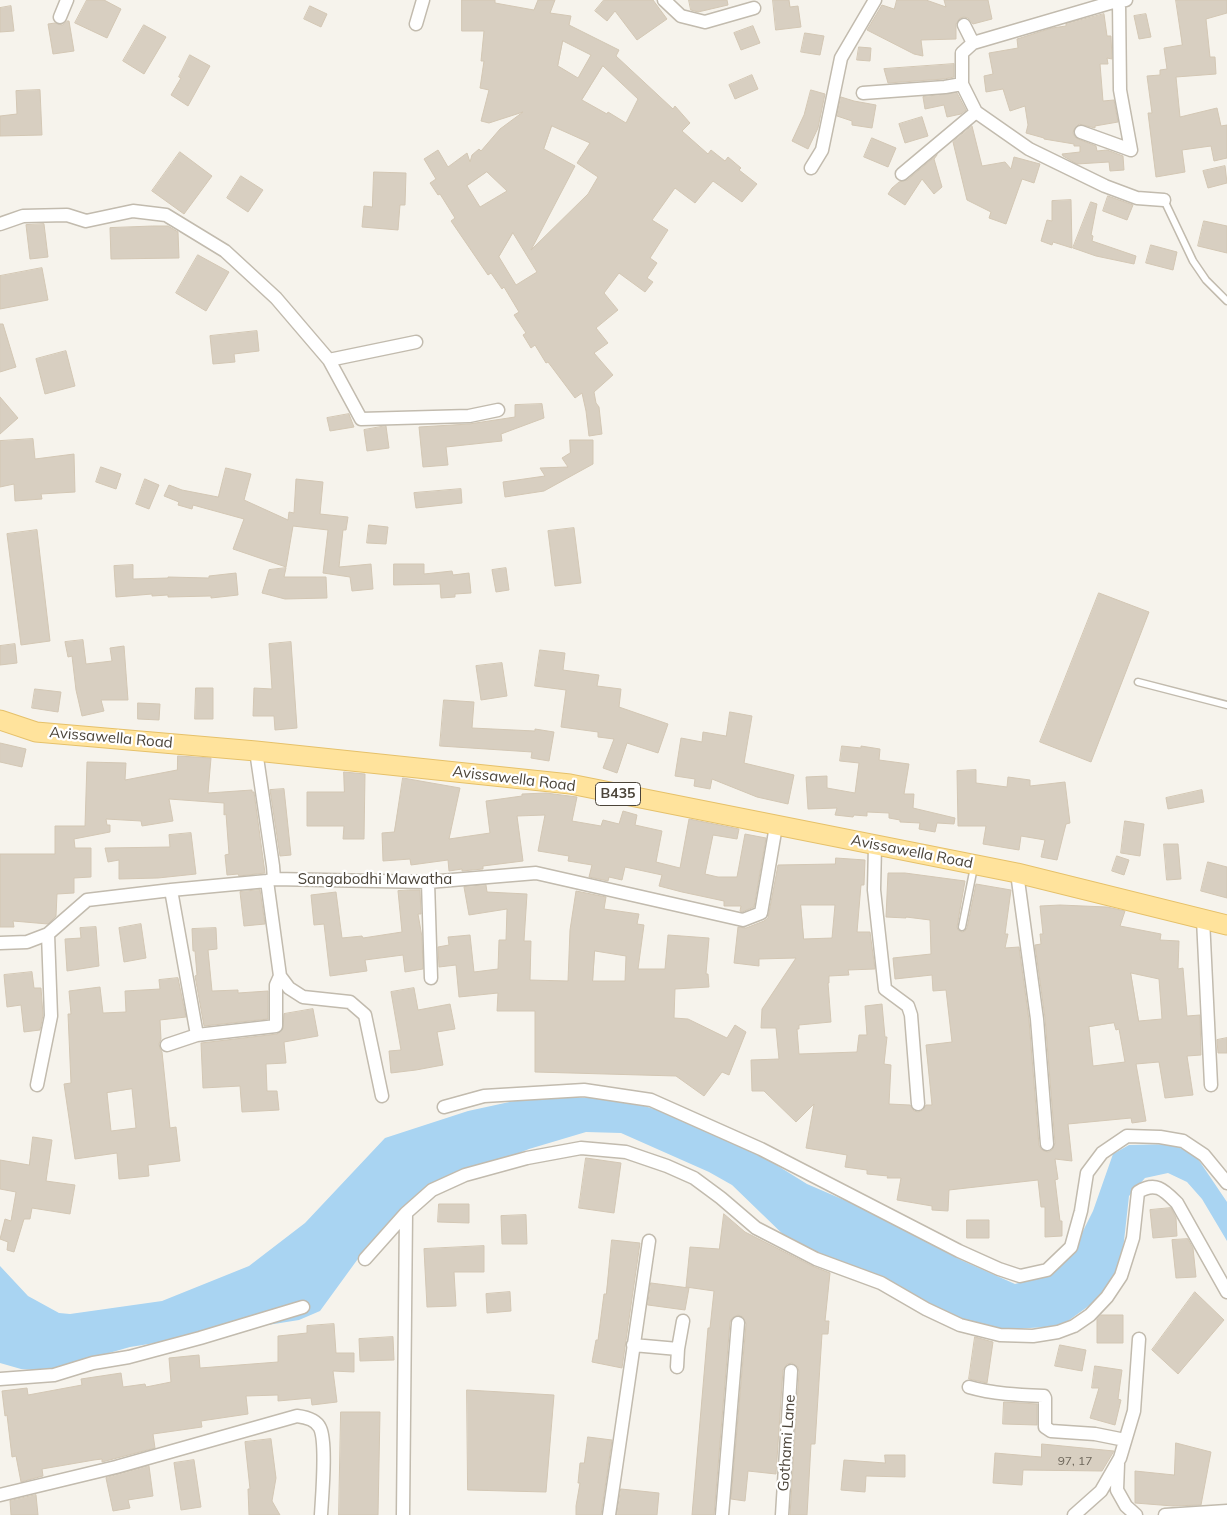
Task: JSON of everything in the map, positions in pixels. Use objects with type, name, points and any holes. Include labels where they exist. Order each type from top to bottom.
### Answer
[{"type":"main road","name":"Avissawella Road","points":[[0,720],[36,732],[256,751],[570,784],[1017,873],[1227,925]]},
{"type":"street","points":[[60,17],[67,0]]},
{"type":"street","points":[[416,24],[423,0]]},
{"type":"street","points":[[664,0],[681,16],[705,22],[754,8]]},
{"type":"street","points":[[811,168],[822,150],[841,58],[875,0]]},
{"type":"street","points":[[1081,132],[1132,150],[1120,90],[1122,0],[973,43],[962,53],[962,84],[976,112],[1029,149],[1105,186],[1137,198],[1164,200]]},
{"type":"street","points":[[964,25],[973,43]]},
{"type":"street","points":[[863,93],[962,84]]},
{"type":"street","points":[[902,174],[976,112]]},
{"type":"street","points":[[0,224],[23,216],[67,215],[86,221],[133,211],[166,215],[225,251],[276,298],[329,360],[361,419],[469,416],[498,410]]},
{"type":"street","points":[[329,360],[416,342]]},
{"type":"street","points":[[167,1044],[197,1035],[276,1026],[276,985],[280,976],[270,880],[273,866],[256,751]]},
{"type":"street","name":"Sangabodhi Mawatha","points":[[0,943],[27,942],[48,934],[87,900],[270,880],[428,882],[536,873],[743,920],[761,913],[776,826]]},
{"type":"street","points":[[875,845],[874,890],[885,989],[908,1006],[911,1015],[918,1104]]},
{"type":"street","points":[[1017,873],[1037,1019],[1048,1144]]},
{"type":"street","points":[[428,882],[431,978]]},
{"type":"street","points":[[172,890],[197,1035]]},
{"type":"street","points":[[1203,919],[1211,1086]]},
{"type":"street","points":[[37,1085],[51,1016],[48,934]]},
{"type":"street","points":[[280,976],[289,988],[303,997],[350,1002],[365,1015],[382,1096]]},
{"type":"street","points":[[444,1107],[484,1096],[584,1090],[651,1100],[761,1149],[959,1251],[1020,1276],[1047,1270],[1071,1247],[1081,1211],[1088,1173],[1102,1153],[1127,1136],[1160,1137],[1183,1141],[1204,1155],[1227,1183]]},
{"type":"street","points":[[365,1259],[406,1213],[432,1190],[474,1172],[527,1158],[581,1148],[626,1152],[667,1166],[694,1178],[756,1228],[816,1259],[881,1283],[926,1309],[960,1325],[1000,1335],[1033,1336],[1058,1332],[1074,1326],[1090,1315],[1107,1297],[1121,1276],[1133,1238],[1138,1192],[1146,1187],[1157,1186],[1177,1203],[1227,1292]]},
{"type":"street","points":[[403,1515],[406,1213]]},
{"type":"street","points":[[609,1515],[649,1241]]},
{"type":"street","points":[[0,1379],[54,1376],[93,1363],[129,1357],[200,1338],[303,1307]]},
{"type":"street","points":[[677,1367],[683,1321]]},
{"type":"street","points":[[722,1515],[738,1323]]},
{"type":"street","points":[[1074,1515],[1101,1491],[1118,1463],[1134,1411],[1139,1340]]},
{"type":"street","points":[[633,1345],[678,1349]]},
{"type":"street","name":"Gothami Lane","points":[[782,1515],[791,1371]]},
{"type":"street","points":[[969,1386],[990,1392],[1044,1396],[1044,1427],[1051,1431],[1095,1434],[1125,1440]]},
{"type":"street","points":[[0,1495],[116,1467],[297,1416],[310,1418],[320,1427],[323,1445],[321,1515]]},
{"type":"street","points":[[1118,1463],[1117,1490],[1126,1506],[1136,1515]]},
{"type":"street","points":[[1165,1515],[1227,1511]]},
{"type":"lane","points":[[1164,200],[1193,261],[1206,280],[1227,301]]},
{"type":"lane","points":[[1138,682],[1227,705]]},
{"type":"lane","points":[[962,927],[975,864]]},
{"type":"water","points":[[537,1096],[620,1099],[685,1118],[749,1148],[807,1184],[886,1218],[961,1260],[1015,1284],[1051,1274],[1072,1253],[1093,1211],[1113,1154],[1129,1145],[1172,1144],[1196,1156],[1227,1202],[1227,1241],[1202,1199],[1187,1182],[1168,1173],[1145,1178],[1129,1196],[1121,1268],[1101,1297],[1061,1326],[999,1330],[940,1312],[888,1280],[792,1243],[732,1185],[709,1172],[621,1133],[586,1132],[529,1149],[427,1189],[360,1256],[320,1311],[299,1320],[130,1347],[46,1371],[21,1369],[0,1363],[0,1266],[28,1296],[59,1313],[70,1314],[162,1301],[249,1266],[305,1223],[385,1138],[468,1111]]},
{"type":"building","points":[[87,0],[104,0],[121,9],[107,38],[75,23]]},
{"type":"building","points":[[462,0],[495,0],[495,3],[534,10],[538,0],[555,0],[550,13],[571,16],[569,25],[619,50],[616,56],[673,109],[675,106],[690,123],[682,131],[708,154],[711,150],[725,161],[728,157],[741,168],[739,170],[757,184],[742,202],[713,181],[695,203],[675,188],[652,220],[668,230],[650,258],[657,263],[647,278],[653,282],[645,292],[619,273],[604,293],[618,310],[596,328],[608,343],[594,353],[613,375],[594,392],[596,403],[599,407],[602,434],[589,436],[582,393],[575,398],[548,362],[546,363],[535,345],[531,348],[523,335],[526,333],[514,315],[519,312],[504,287],[502,289],[491,273],[488,275],[451,221],[455,218],[440,194],[438,195],[430,183],[436,179],[424,159],[438,150],[448,167],[467,153],[470,162],[472,155],[479,149],[481,151],[500,129],[523,112],[489,123],[481,121],[489,90],[480,88],[484,61],[481,61],[484,31],[462,31]],"holes":[[[563,41],[591,55],[578,78],[558,66]],[[603,66],[638,99],[626,123],[582,100]],[[552,126],[590,143],[577,163],[598,177],[588,194],[531,250],[575,166],[544,149]],[[487,172],[507,191],[480,207],[467,186]],[[513,233],[537,272],[516,285],[499,257]]]},
{"type":"building","points":[[604,0],[653,0],[667,19],[637,40],[615,11],[607,21],[595,11]]},
{"type":"building","points":[[689,0],[727,0],[728,5],[698,12],[691,10]]},
{"type":"building","points":[[773,0],[789,0],[790,7],[798,6],[801,27],[776,30]]},
{"type":"building","points":[[897,0],[926,0],[946,7],[944,0],[988,0],[992,19],[973,24],[968,18],[960,18],[956,24],[956,39],[921,40],[923,56],[914,54],[867,30],[882,5],[894,9]]},
{"type":"building","points":[[1176,0],[1227,0],[1227,13],[1206,19],[1210,57],[1215,57],[1216,74],[1176,77],[1180,117],[1217,108],[1221,126],[1227,125],[1227,158],[1214,161],[1211,146],[1182,150],[1185,172],[1156,177],[1148,113],[1152,113],[1147,76],[1160,75],[1160,70],[1167,69],[1164,48],[1182,45]]},
{"type":"building","points":[[11,6],[14,31],[0,32],[0,8]]},
{"type":"building","points":[[310,6],[327,14],[321,27],[304,19]]},
{"type":"building","points":[[1104,14],[1107,36],[1111,36],[1112,59],[1107,58],[1108,64],[1100,64],[1103,101],[1114,100],[1118,122],[1095,126],[1095,128],[1079,124],[1073,133],[1078,139],[1096,146],[1097,151],[1107,150],[1123,156],[1124,170],[1110,171],[1109,162],[1077,164],[1062,154],[1080,152],[1080,146],[1044,139],[1026,133],[1028,125],[1025,106],[1010,111],[1003,89],[986,92],[984,76],[993,74],[989,53],[1018,48],[1017,39]]},
{"type":"building","points":[[1146,14],[1151,37],[1139,39],[1134,16]]},
{"type":"building","points":[[69,21],[74,51],[53,54],[48,24],[62,25]]},
{"type":"building","points":[[144,25],[166,37],[144,74],[123,61]]},
{"type":"building","points":[[753,26],[760,43],[741,50],[734,33]]},
{"type":"building","points":[[805,33],[824,36],[820,55],[801,52]]},
{"type":"building","points":[[859,47],[871,48],[870,61],[857,60]]},
{"type":"building","points":[[190,55],[210,66],[188,106],[171,95],[181,78],[179,77]]},
{"type":"building","points":[[954,64],[954,77],[888,83],[884,69]]},
{"type":"building","points":[[752,75],[758,89],[735,99],[729,85]]},
{"type":"building","points":[[40,90],[42,135],[0,136],[0,116],[17,114],[16,91]]},
{"type":"building","points":[[811,90],[825,94],[818,128],[808,149],[792,141],[804,115]]},
{"type":"building","points":[[957,93],[966,110],[961,114],[947,117],[944,105],[925,109],[923,97]]},
{"type":"building","points":[[841,97],[876,105],[872,128],[852,125],[852,121],[837,116]]},
{"type":"building","points":[[922,117],[928,136],[905,143],[899,124]]},
{"type":"building","points":[[972,126],[982,166],[1005,162],[1011,169],[1014,157],[1040,164],[1034,183],[1022,179],[1006,224],[989,218],[991,212],[967,200],[953,142]]},
{"type":"building","points":[[872,138],[896,148],[888,167],[864,157]]},
{"type":"building","points":[[180,152],[212,176],[184,214],[152,191]]},
{"type":"building","points":[[937,155],[934,159],[942,187],[934,194],[922,179],[905,205],[888,194],[899,182],[907,180]]},
{"type":"building","points":[[1225,166],[1227,183],[1208,188],[1203,171]]},
{"type":"building","points":[[374,172],[406,173],[405,205],[400,205],[398,230],[362,227],[364,206],[372,207]]},
{"type":"building","points":[[241,176],[263,190],[248,212],[227,198]]},
{"type":"building","points":[[1108,196],[1133,205],[1127,220],[1103,211]]},
{"type":"building","points":[[1071,200],[1072,248],[1053,242],[1052,245],[1041,241],[1047,220],[1052,221],[1052,201]]},
{"type":"building","points":[[1091,202],[1097,204],[1091,235],[1093,236],[1092,241],[1136,256],[1134,264],[1096,256],[1073,248]]},
{"type":"building","points":[[1204,221],[1227,226],[1227,253],[1198,246]]},
{"type":"building","points":[[44,224],[48,257],[30,259],[26,225]]},
{"type":"building","points":[[168,226],[178,232],[179,258],[111,259],[110,228]]},
{"type":"building","points":[[1151,245],[1177,252],[1173,270],[1146,263]]},
{"type":"building","points":[[198,255],[229,272],[206,311],[176,293]]},
{"type":"building","points":[[42,268],[48,300],[0,309],[0,276]]},
{"type":"building","points":[[0,324],[3,324],[16,367],[0,372]]},
{"type":"building","points":[[257,331],[259,351],[234,354],[235,362],[213,364],[210,336]]},
{"type":"building","points":[[66,351],[75,386],[45,394],[36,359]]},
{"type":"building","points":[[0,397],[18,418],[0,434]]},
{"type":"building","points":[[542,404],[544,418],[501,434],[502,441],[446,447],[448,465],[423,467],[419,427],[469,424],[515,417],[515,405]]},
{"type":"building","points":[[349,414],[354,427],[330,431],[327,418]]},
{"type":"building","points":[[386,426],[389,448],[367,451],[364,430]]},
{"type":"building","points":[[33,439],[35,459],[74,454],[75,492],[41,494],[42,499],[15,501],[14,484],[0,487],[0,441]]},
{"type":"building","points":[[570,440],[593,440],[593,464],[544,491],[505,497],[503,482],[545,476],[540,468],[568,467],[562,458],[570,453]]},
{"type":"building","points":[[101,467],[121,474],[116,489],[96,482]]},
{"type":"building","points":[[226,468],[251,474],[244,500],[288,520],[289,512],[294,513],[296,479],[323,482],[320,514],[348,517],[346,530],[343,530],[339,567],[371,564],[373,589],[352,591],[350,577],[323,573],[328,530],[293,526],[286,567],[233,549],[244,519],[193,505],[192,509],[178,505],[179,502],[164,496],[169,485],[182,490],[218,497]]},
{"type":"building","points":[[145,479],[159,485],[149,509],[136,504]]},
{"type":"building","points":[[461,489],[462,503],[416,508],[414,493]]},
{"type":"building","points":[[369,525],[388,527],[386,544],[367,543]]},
{"type":"building","points":[[574,528],[581,583],[555,586],[548,531]]},
{"type":"building","points":[[37,530],[50,641],[21,645],[7,534]]},
{"type":"building","points":[[394,564],[424,564],[424,574],[452,571],[453,575],[469,573],[471,593],[455,594],[455,597],[441,598],[440,584],[394,585]]},
{"type":"building","points":[[133,565],[133,579],[168,577],[209,578],[209,576],[236,573],[238,595],[211,598],[211,596],[152,596],[152,594],[116,597],[114,566]]},
{"type":"building","points":[[286,568],[284,577],[326,577],[327,598],[285,599],[262,593],[269,570]]},
{"type":"building","points":[[506,568],[509,590],[496,592],[492,570]]},
{"type":"building","points":[[1099,593],[1149,612],[1091,762],[1040,742]]},
{"type":"building","points":[[83,640],[86,664],[112,661],[110,648],[124,646],[128,700],[101,700],[104,711],[82,716],[76,690],[72,656],[68,657],[65,642]]},
{"type":"building","points":[[291,642],[297,728],[275,730],[274,716],[253,716],[254,688],[272,689],[269,644]]},
{"type":"building","points":[[15,644],[17,663],[0,665],[0,646]]},
{"type":"building","points":[[540,650],[565,653],[563,670],[599,675],[597,686],[621,689],[619,707],[668,724],[658,753],[627,743],[617,773],[603,768],[614,739],[598,737],[598,732],[561,727],[566,690],[535,686]]},
{"type":"building","points":[[502,663],[507,696],[481,700],[476,666]]},
{"type":"building","points":[[196,688],[213,688],[213,719],[195,719]]},
{"type":"building","points":[[35,689],[61,692],[58,712],[32,708]]},
{"type":"building","points":[[444,700],[474,702],[472,728],[535,731],[535,729],[554,732],[549,761],[531,758],[532,752],[440,746]]},
{"type":"building","points":[[138,703],[160,704],[159,720],[138,719]]},
{"type":"building","points":[[730,712],[752,716],[744,763],[794,775],[788,804],[757,797],[712,779],[710,789],[694,786],[695,779],[675,776],[681,738],[702,742],[703,732],[726,736]]},
{"type":"building","points":[[0,743],[26,749],[22,767],[0,762]]},
{"type":"building","points":[[842,746],[880,749],[879,760],[909,764],[904,794],[914,794],[913,808],[955,818],[954,824],[937,823],[935,832],[919,829],[920,823],[900,822],[900,820],[889,818],[889,813],[867,812],[867,816],[854,815],[853,817],[835,815],[837,808],[808,809],[806,777],[827,776],[827,788],[855,793],[859,763],[840,761]]},
{"type":"building","points":[[178,756],[211,758],[208,793],[252,790],[254,792],[265,873],[239,876],[238,874],[227,875],[225,855],[229,854],[224,803],[169,799],[173,821],[142,826],[141,821],[106,819],[107,825],[110,825],[110,832],[74,839],[75,848],[91,848],[91,877],[74,878],[74,893],[57,894],[56,916],[48,924],[13,921],[14,927],[0,927],[0,854],[55,854],[55,826],[85,826],[87,762],[126,763],[125,780],[177,770]]},
{"type":"building","points":[[976,770],[976,783],[1007,787],[1008,777],[1030,780],[1030,786],[1065,782],[1070,823],[1066,824],[1057,860],[1041,857],[1045,840],[1021,836],[1019,850],[983,844],[986,826],[958,826],[957,771]]},
{"type":"building","points":[[344,772],[365,774],[364,839],[343,839],[344,826],[307,826],[307,792],[344,792]]},
{"type":"building","points":[[403,778],[460,788],[449,839],[490,833],[486,801],[522,796],[522,794],[546,793],[577,797],[572,821],[601,826],[603,820],[619,824],[623,811],[637,815],[635,825],[662,831],[656,862],[680,868],[689,819],[739,829],[737,839],[713,835],[705,874],[718,877],[737,877],[745,834],[766,838],[754,907],[742,912],[740,911],[741,906],[724,906],[724,901],[659,886],[662,875],[625,867],[622,880],[609,877],[608,881],[589,877],[592,865],[568,861],[569,856],[538,851],[545,815],[517,816],[523,861],[483,866],[483,869],[449,871],[448,860],[411,865],[410,859],[383,861],[382,833],[394,832]]},
{"type":"building","points":[[284,789],[291,855],[280,856],[270,790]]},
{"type":"building","points":[[1202,790],[1204,802],[1168,809],[1166,798]]},
{"type":"building","points":[[1125,821],[1144,824],[1140,856],[1121,853]]},
{"type":"building","points":[[191,833],[196,874],[158,878],[119,879],[119,860],[108,862],[105,848],[170,847],[169,835]]},
{"type":"building","points":[[1164,844],[1178,844],[1181,879],[1167,880]]},
{"type":"building","points":[[1117,856],[1129,860],[1124,875],[1112,871]]},
{"type":"building","points":[[836,858],[865,860],[864,885],[861,885],[857,932],[870,932],[875,969],[848,970],[849,975],[829,976],[831,1022],[799,1025],[799,1029],[797,1029],[799,1054],[857,1052],[859,1035],[867,1035],[865,1006],[882,1004],[885,1037],[887,1037],[884,1064],[891,1065],[889,1104],[910,1105],[914,1111],[918,1112],[923,1110],[926,1105],[932,1105],[926,1045],[952,1042],[946,990],[933,991],[932,975],[895,979],[893,958],[931,954],[930,920],[886,917],[888,873],[905,873],[965,881],[957,927],[962,932],[967,928],[976,884],[1011,890],[1005,934],[1008,934],[1005,948],[1019,947],[1029,1020],[1039,1145],[1041,1149],[1048,1152],[1052,1150],[1055,1143],[1045,1018],[1035,945],[1041,944],[1040,934],[1043,934],[1040,906],[1107,907],[1125,911],[1120,926],[1161,934],[1160,940],[1179,941],[1178,969],[1183,968],[1187,1016],[1200,1015],[1201,1055],[1187,1056],[1193,1095],[1165,1098],[1159,1062],[1136,1064],[1146,1121],[1132,1123],[1131,1118],[1068,1124],[1072,1161],[1055,1159],[1058,1179],[1055,1180],[1060,1221],[1062,1221],[1062,1236],[1045,1237],[1045,1207],[1041,1207],[1038,1180],[949,1190],[948,1211],[932,1210],[932,1206],[897,1200],[901,1178],[887,1178],[888,1176],[867,1174],[867,1170],[845,1167],[847,1155],[806,1148],[814,1104],[796,1122],[764,1091],[752,1091],[751,1060],[779,1059],[776,1028],[761,1028],[762,1009],[796,958],[759,959],[759,966],[734,963],[738,927],[746,928],[768,918],[778,865],[835,864]],"holes":[[[801,905],[835,905],[832,938],[804,939]],[[1131,973],[1159,979],[1162,1019],[1139,1021]],[[1114,1023],[1116,1030],[1119,1029],[1125,1062],[1093,1066],[1089,1027]]]},
{"type":"building","points":[[1208,862],[1227,867],[1227,898],[1201,891]]},
{"type":"building","points":[[486,885],[487,892],[527,894],[524,941],[531,941],[530,980],[568,981],[570,930],[576,891],[606,897],[604,909],[639,914],[637,924],[644,925],[638,969],[665,969],[668,935],[709,938],[706,974],[708,974],[709,987],[675,989],[674,1018],[688,1019],[727,1038],[735,1025],[746,1032],[729,1075],[722,1072],[704,1096],[676,1076],[535,1072],[535,1011],[497,1011],[498,993],[459,997],[456,965],[439,967],[438,947],[449,945],[448,937],[470,935],[474,972],[498,969],[499,940],[506,940],[507,909],[469,915],[464,887]],"holes":[[[595,951],[626,956],[625,981],[593,981]]]},
{"type":"building","points":[[260,890],[265,924],[244,926],[240,892]]},
{"type":"building","points":[[420,890],[421,914],[418,914],[422,937],[423,969],[405,972],[403,955],[365,960],[367,971],[330,976],[324,924],[314,925],[311,895],[336,892],[342,938],[362,936],[363,938],[402,932],[398,891]]},
{"type":"building","points":[[141,924],[146,958],[124,962],[119,928]]},
{"type":"building","points":[[96,927],[99,966],[67,971],[65,939],[81,938],[80,928]]},
{"type":"building","points":[[216,928],[217,949],[208,950],[212,991],[238,990],[238,993],[268,991],[268,1019],[204,1026],[195,976],[197,975],[192,929]]},
{"type":"building","points":[[32,972],[34,988],[41,988],[43,1015],[40,1030],[24,1032],[21,1005],[7,1007],[4,975]]},
{"type":"building","points":[[178,978],[186,1017],[160,1020],[161,1039],[159,1044],[162,1052],[170,1128],[176,1127],[180,1161],[148,1165],[149,1176],[119,1179],[117,1153],[75,1159],[64,1084],[71,1083],[69,991],[100,987],[103,1013],[126,1012],[125,991],[160,989],[159,980]],"holes":[[[132,1089],[136,1128],[111,1131],[107,1093]]]},
{"type":"building","points":[[414,988],[418,1010],[450,1004],[455,1029],[437,1032],[443,1065],[391,1073],[389,1051],[401,1050],[391,992]]},
{"type":"building","points":[[313,1009],[318,1036],[284,1042],[286,1063],[266,1064],[267,1091],[277,1091],[279,1110],[242,1112],[240,1086],[203,1088],[201,1043],[277,1034],[283,1029],[284,1014]]},
{"type":"building","points":[[1227,1038],[1227,1053],[1218,1053],[1217,1040]]},
{"type":"building","points":[[33,1137],[52,1140],[46,1181],[75,1185],[70,1214],[32,1208],[30,1219],[24,1219],[14,1252],[7,1250],[8,1242],[0,1239],[5,1219],[11,1221],[16,1192],[0,1189],[0,1160],[29,1165]]},
{"type":"building","points":[[586,1158],[621,1163],[614,1213],[579,1208]]},
{"type":"building","points":[[439,1204],[469,1204],[469,1223],[438,1222]]},
{"type":"building","points":[[1171,1208],[1176,1218],[1177,1236],[1153,1238],[1150,1210]]},
{"type":"building","points":[[724,1214],[745,1232],[812,1266],[830,1273],[825,1321],[829,1321],[828,1334],[822,1334],[815,1444],[811,1444],[807,1515],[790,1515],[799,1372],[798,1367],[792,1363],[787,1364],[783,1370],[776,1474],[748,1471],[745,1501],[731,1499],[746,1324],[743,1317],[738,1315],[732,1318],[730,1322],[714,1515],[692,1515],[708,1328],[710,1328],[714,1291],[686,1287],[690,1247],[719,1249]]},
{"type":"building","points":[[526,1215],[527,1244],[502,1244],[501,1216]]},
{"type":"building","points":[[967,1220],[989,1220],[989,1238],[967,1238]]},
{"type":"building","points":[[1188,1239],[1193,1248],[1196,1277],[1176,1278],[1172,1240]]},
{"type":"building","points":[[612,1240],[640,1243],[622,1368],[592,1362],[596,1340],[598,1340],[604,1294],[606,1294]]},
{"type":"building","points":[[484,1246],[484,1272],[454,1272],[456,1306],[427,1307],[424,1249]]},
{"type":"building","points":[[651,1283],[689,1288],[685,1310],[648,1305]]},
{"type":"building","points":[[510,1292],[511,1311],[487,1313],[486,1294]]},
{"type":"building","points":[[1195,1292],[1224,1320],[1178,1374],[1152,1350]]},
{"type":"building","points":[[1101,1315],[1123,1315],[1123,1343],[1097,1343],[1097,1319]]},
{"type":"building","points":[[334,1324],[336,1353],[354,1353],[354,1372],[333,1371],[337,1402],[312,1405],[311,1398],[278,1401],[278,1395],[246,1396],[248,1414],[201,1421],[202,1427],[153,1434],[155,1448],[102,1462],[102,1459],[42,1469],[43,1476],[21,1482],[16,1456],[12,1457],[2,1391],[27,1388],[28,1395],[82,1385],[81,1379],[121,1373],[123,1387],[145,1384],[146,1387],[171,1382],[169,1358],[199,1355],[200,1368],[278,1362],[278,1336],[307,1333],[307,1326]]},
{"type":"building","points":[[393,1337],[394,1360],[360,1361],[359,1339]]},
{"type":"building","points":[[975,1337],[993,1342],[987,1383],[969,1379]]},
{"type":"building","points":[[1060,1345],[1086,1350],[1082,1371],[1055,1366]]},
{"type":"building","points":[[1095,1366],[1122,1370],[1118,1399],[1121,1400],[1115,1425],[1090,1418],[1099,1388],[1092,1388]]},
{"type":"building","points":[[467,1390],[554,1395],[546,1492],[468,1490]]},
{"type":"building","points":[[1004,1402],[1037,1404],[1037,1425],[1003,1424]]},
{"type":"building","points":[[341,1412],[380,1412],[378,1515],[339,1515]]},
{"type":"building","points":[[588,1437],[612,1440],[601,1515],[576,1515],[580,1483],[578,1483],[580,1463],[584,1463]]},
{"type":"building","points":[[271,1439],[276,1478],[272,1501],[280,1515],[249,1515],[248,1489],[250,1489],[245,1442]]},
{"type":"building","points":[[1176,1443],[1211,1452],[1201,1505],[1173,1506],[1135,1503],[1135,1471],[1174,1475]]},
{"type":"building","points":[[1042,1444],[1114,1451],[1102,1471],[1023,1470],[1022,1485],[993,1483],[995,1453],[1041,1457]]},
{"type":"building","points":[[885,1455],[905,1455],[905,1477],[866,1476],[865,1492],[841,1490],[844,1460],[885,1463]]},
{"type":"building","points":[[194,1460],[201,1507],[181,1510],[174,1463]]},
{"type":"building","points":[[149,1466],[153,1496],[128,1500],[130,1508],[113,1511],[106,1478]]},
{"type":"building","points":[[621,1489],[659,1493],[657,1515],[617,1515]]},
{"type":"building","points":[[36,1495],[38,1515],[11,1515],[10,1501]]}]
